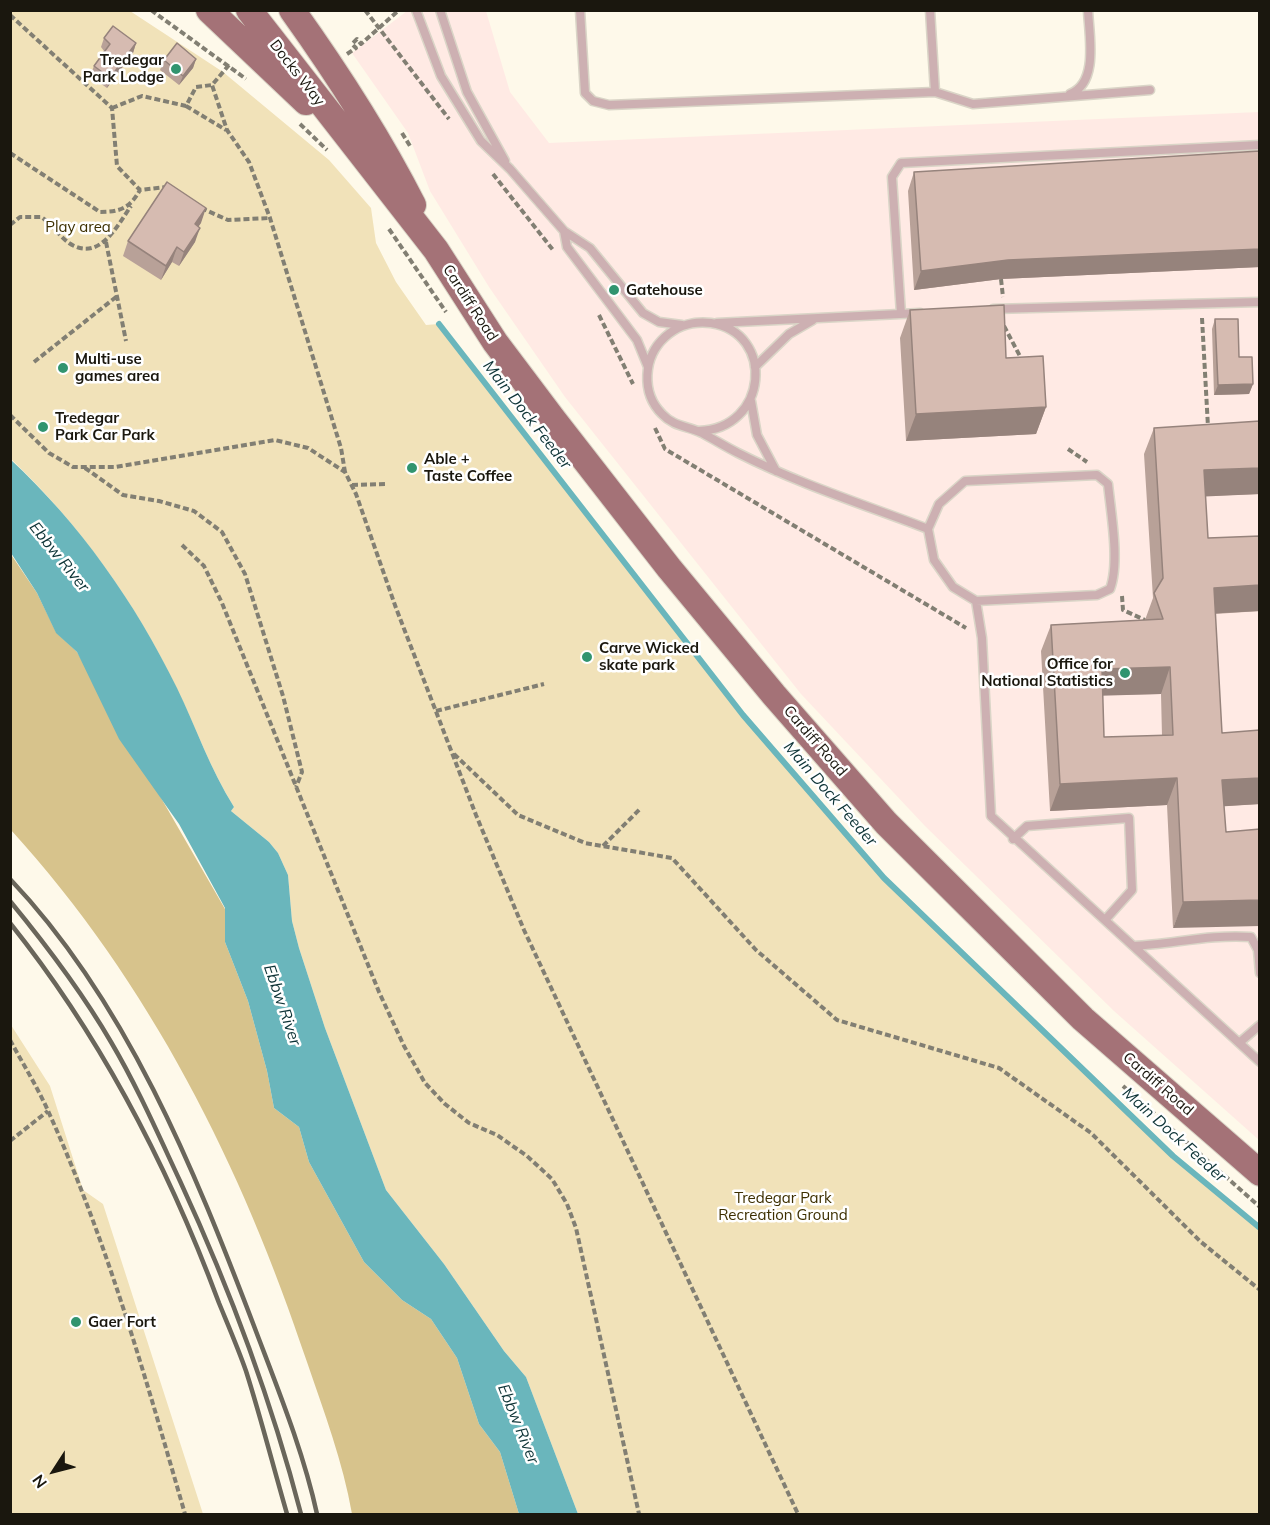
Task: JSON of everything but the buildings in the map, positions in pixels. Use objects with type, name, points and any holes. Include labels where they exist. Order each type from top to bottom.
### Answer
[{"type":"main road","points":[[209,10],[276,77],[345,136]]},
{"type":"main road","name":"Docks Way","points":[[249,10],[345,136]]},
{"type":"main road","name":"Cardiff Road","points":[[292,10],[331,65],[388,155],[436,250],[495,342],[669,568],[774,695],[886,823],[1083,1019],[1260,1173]]},
{"type":"main road","name":"Cardiff Road","points":[[345,136],[436,250]]},
{"type":"lane","points":[[416,10],[441,76],[460,110],[482,141],[510,169],[564,231],[590,248],[643,313],[658,322],[683,326],[935,312]]},
{"type":"lane","points":[[440,10],[467,92],[510,169]]},
{"type":"lane","points":[[580,10],[585,93],[593,101],[609,105],[935,92],[973,104],[1150,90]]},
{"type":"lane","points":[[930,10],[935,92]]},
{"type":"lane","points":[[1061,98],[1077,92],[1087,78],[1090,59],[1088,10]]},
{"type":"lane","points":[[901,314],[892,177],[901,163],[1259,148]]},
{"type":"lane","points":[[564,231],[567,247],[637,340],[648,368],[649,391],[657,408],[678,426],[699,431],[776,471],[928,529]]},
{"type":"lane","points":[[981,310],[1260,302]]},
{"type":"lane","points":[[755,367],[789,334],[816,318]]},
{"type":"lane","points":[[699,431],[722,428],[737,419],[751,401],[754,390],[755,367],[742,340],[727,329],[711,323]]},
{"type":"lane","points":[[648,368],[659,343],[683,326]]},
{"type":"lane","points":[[751,401],[757,435],[776,471]]},
{"type":"lane","points":[[1097,475],[1108,484],[1115,577],[1110,589],[1097,595],[976,601],[953,587],[934,560],[928,529],[939,504],[965,481],[1097,475]]},
{"type":"lane","points":[[976,601],[982,638],[991,816],[1013,839],[1260,1062]]},
{"type":"lane","points":[[1013,839],[1027,825],[1129,818],[1132,890],[1105,920]]},
{"type":"lane","points":[[1134,946],[1164,945],[1224,935],[1251,937],[1258,950],[1260,973]]},
{"type":"lane","points":[[1239,1043],[1260,1024]]},
{"type":"path","points":[[365,10],[378,30]]},
{"type":"path","points":[[345,55],[356,48],[352,44],[357,39],[361,44],[399,10]]},
{"type":"path","points":[[10,15],[112,108],[117,166],[140,190]]},
{"type":"path","points":[[186,106],[196,87],[212,85],[229,65]]},
{"type":"path","points":[[212,85],[227,130],[249,162],[270,218],[341,448],[345,471],[451,751],[524,930],[798,1515]]},
{"type":"path","points":[[112,108],[142,96],[186,106],[227,130]]},
{"type":"path","points":[[10,153],[41,169],[99,212],[116,212],[132,205]]},
{"type":"path","points":[[140,190],[164,186],[173,191]]},
{"type":"path","points":[[10,225],[20,217],[41,217],[68,242],[81,248],[106,242],[140,190]]},
{"type":"path","points":[[199,207],[228,220],[270,218]]},
{"type":"path","points":[[106,242],[126,341]]},
{"type":"path","points":[[34,362],[116,297]]},
{"type":"path","points":[[1202,304],[1209,437]]},
{"type":"path","points":[[1004,326],[1025,366]]},
{"type":"path","points":[[10,415],[49,453],[73,467],[126,465],[275,440],[308,448],[345,471]]},
{"type":"path","points":[[84,468],[123,495],[159,501],[194,512],[222,532],[245,574],[283,696],[302,772],[296,788]]},
{"type":"path","points":[[352,485],[386,484]]},
{"type":"path","points":[[182,545],[204,566],[222,603],[379,992],[425,1083],[445,1104],[469,1123],[497,1136],[527,1156],[552,1179],[567,1204],[576,1228],[639,1515]]},
{"type":"path","points":[[436,711],[544,684]]},
{"type":"path","points":[[451,751],[518,815],[585,843],[672,858],[756,950],[837,1020],[904,1037],[999,1068],[1091,1133],[1201,1242],[1260,1290]]},
{"type":"path","points":[[603,846],[641,808]]},
{"type":"path","points":[[10,1040],[48,1111],[85,1198],[153,1405],[185,1515]]},
{"type":"path","points":[[10,1141],[48,1111]]},
{"type":"shaded area","points":[[407,11],[486,11],[510,92],[549,143],[1259,112],[1259,1140],[1114,1011],[925,826],[801,694],[565,397],[489,287],[430,191],[408,133],[352,53]]},
{"type":"shaded area","points":[[10,553],[37,593],[56,632],[77,652],[225,909],[225,942],[248,1001],[267,1071],[274,1108],[299,1127],[309,1162],[364,1262],[402,1300],[431,1319],[457,1358],[479,1424],[500,1452],[519,1514],[352,1514],[344,1475],[281,1289],[253,1218],[221,1148],[187,1080],[149,1014],[107,950],[61,889],[11,830]]},
{"type":"green space","name":"Tredegar Park Recreation Ground","points":[[11,11],[130,11],[223,72],[329,160],[371,208],[376,243],[396,282],[426,325],[439,324],[743,715],[884,878],[1173,1156],[1259,1228],[1259,1514],[578,1514],[526,1377],[504,1351],[444,1264],[386,1190],[325,1028],[299,948],[292,921],[288,875],[278,853],[269,842],[231,811],[234,807],[210,763],[176,687],[124,595],[83,538],[11,459]]},
{"type":"green space","name":"Gaer Fort","points":[[11,1025],[50,1086],[83,1190],[103,1204],[203,1514],[11,1514]]},
{"type":"water","name":"Ebbw River","points":[[10,459],[36,484],[83,537],[124,595],[161,656],[177,688],[210,763],[234,807],[231,811],[269,842],[278,853],[288,875],[292,921],[299,948],[325,1028],[386,1190],[444,1264],[504,1351],[526,1377],[578,1514],[519,1514],[500,1452],[479,1424],[457,1358],[431,1319],[402,1300],[364,1262],[309,1162],[299,1127],[274,1108],[267,1071],[248,1001],[225,942],[225,908],[179,824],[119,739],[77,652],[56,633],[37,593],[11,553]]},
{"type":"waterway","name":"Main Dock Feeder","points":[[439,324],[743,715],[884,878],[1173,1156],[1260,1228]]},
{"type":"railway","points":[[10,879],[52,927],[89,979],[123,1033],[153,1090],[207,1207],[254,1326],[297,1442],[317,1514]]},
{"type":"railway","points":[[10,901],[51,952],[100,1023],[121,1059],[155,1128],[216,1262],[248,1345],[301,1514]]},
{"type":"railway","points":[[10,923],[43,967],[103,1058],[130,1105],[178,1202],[246,1371],[287,1514]]},
{"type":"place","name":"Tredegar Park Lodge","points":[[176,69]]},
{"type":"place","name":"Gatehouse","points":[[614,290]]},
{"type":"place","name":"Multi-use games area","points":[[63,368]]},
{"type":"place","name":"Tredegar Park Car Park","points":[[43,427]]},
{"type":"place","name":"Able + Taste Coffee","points":[[412,468]]},
{"type":"place","name":"Carve Wicked skate park","points":[[587,657]]},
{"type":"place","name":"Office for National Statistics","points":[[1125,673]]},
{"type":"place","name":"Gaer Fort","points":[[76,1322]]},
{"type":"park label","name":"Play area","points":[[78,227]]}]
